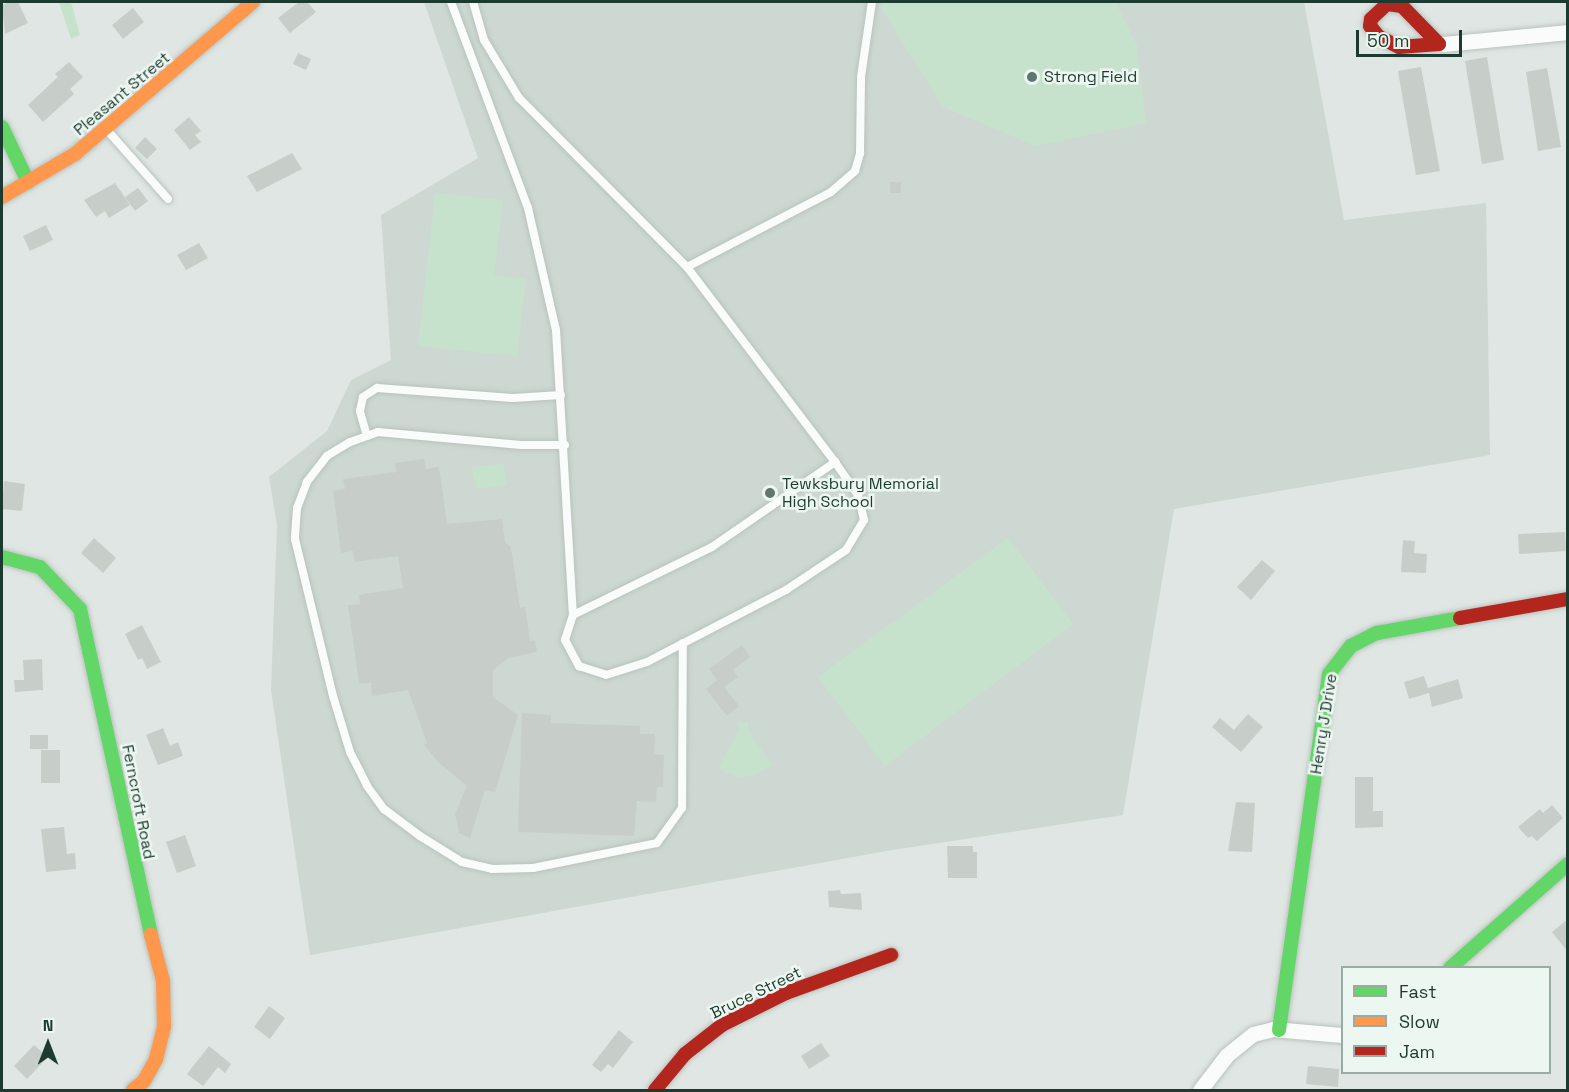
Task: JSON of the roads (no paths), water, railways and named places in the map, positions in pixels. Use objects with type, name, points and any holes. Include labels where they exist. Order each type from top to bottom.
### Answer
[{"type":"street","name":"Pleasant Street","points":[[2,197],[75,153],[253,2]]},
{"type":"street","points":[[1386,3],[1402,6],[1439,44],[1399,47],[1378,37],[1370,26],[1371,19],[1386,3]]},
{"type":"street","points":[[1443,44],[1568,32]]},
{"type":"street","points":[[2,127],[28,182]]},
{"type":"street","name":"Ferncroft Road","points":[[2,557],[15,558],[40,567],[59,582],[80,609],[90,638],[130,851],[162,981],[164,1027],[156,1059],[144,1082],[133,1090]]},
{"type":"street","name":"Henry J Drive","points":[[1279,1029],[1329,674],[1340,656],[1351,646],[1377,633],[1568,599]]},
{"type":"street","points":[[1451,966],[1568,864]]},
{"type":"street","name":"Bruce Street","points":[[655,1090],[690,1049],[722,1026],[786,993],[891,955]]},
{"type":"street","points":[[1200,1090],[1241,1041],[1258,1032],[1279,1029],[1341,1035]]},
{"type":"lane","points":[[451,2],[528,208],[556,330],[565,445],[573,615],[565,640],[579,666],[606,675],[647,662],[786,590],[846,550],[864,520],[858,495],[835,462],[687,267],[519,98],[484,40],[473,2]]},
{"type":"lane","points":[[687,267],[831,192],[855,171],[860,153],[861,77],[872,2]]},
{"type":"lane","points":[[106,128],[168,199]]},
{"type":"lane","points":[[366,436],[360,411],[363,397],[377,388],[513,398],[561,395]]},
{"type":"lane","points":[[565,445],[467,441],[404,432],[366,436],[327,456],[307,482],[297,508],[295,539],[350,752],[367,786],[384,809],[420,836],[462,862],[492,869],[533,868],[657,843],[681,808],[683,643]]},
{"type":"lane","points":[[573,615],[712,548],[835,462]]},
{"type":"place","name":"Strong Field","points":[[1032,77]]},
{"type":"place","name":"Tewksbury Memorial High School","points":[[770,493]]}]
